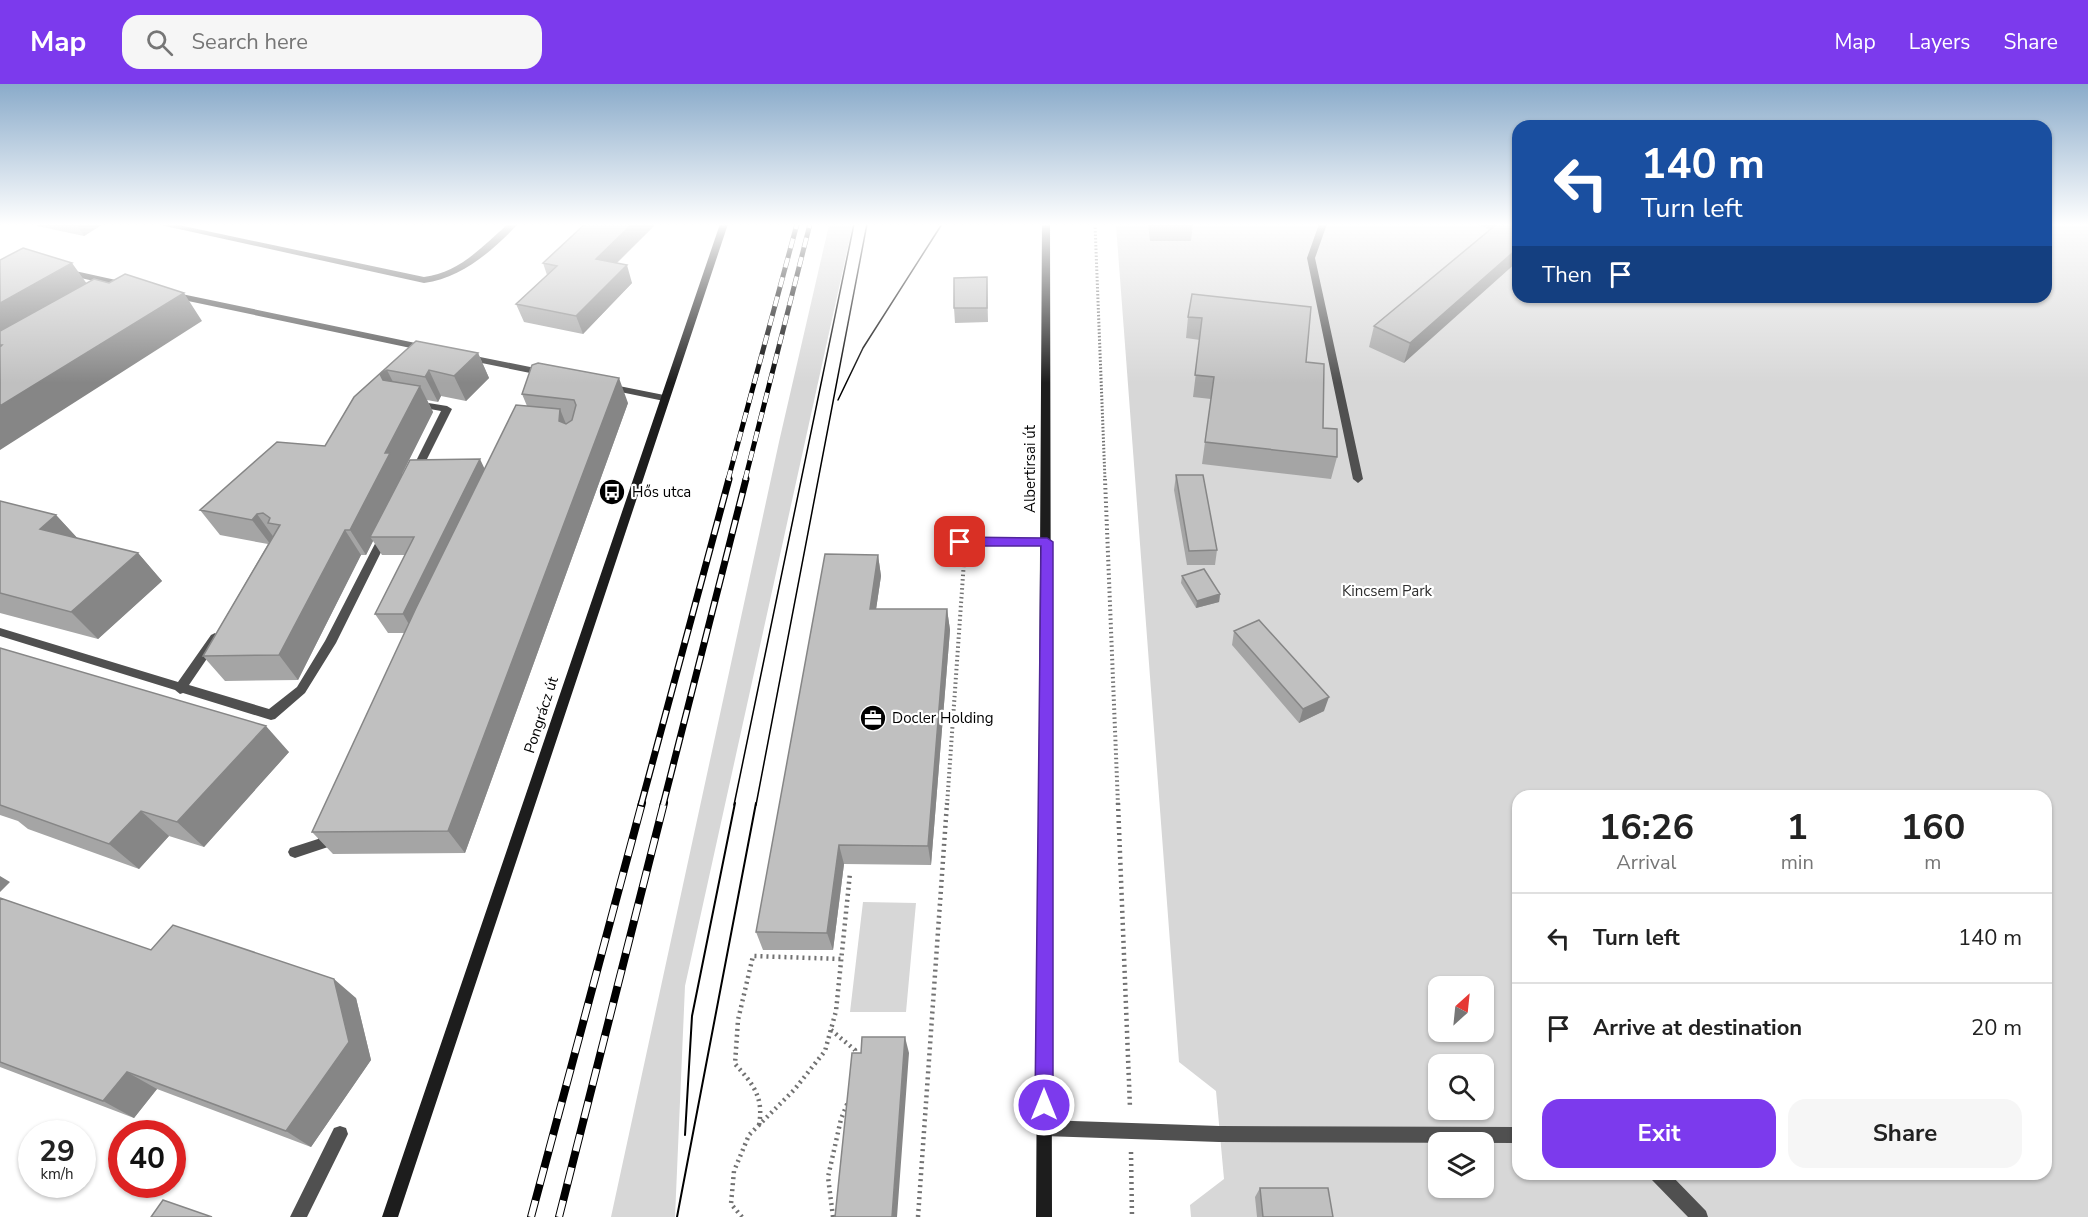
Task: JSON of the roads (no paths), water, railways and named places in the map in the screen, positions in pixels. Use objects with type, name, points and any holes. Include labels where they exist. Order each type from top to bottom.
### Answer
[{"type":"street","points":[[88,277],[135,287],[126,293]]},
{"type":"street","points":[[409,277],[424,280],[442,277]]},
{"type":"street","name":"Pongrácz út","points":[[390,1217],[706,277]]},
{"type":"street","name":"Albertirsai út","points":[[1044,1217],[1046,277]]},
{"type":"street","points":[[1315,277],[1358,479]]},
{"type":"street","points":[[158,292],[435,350]]},
{"type":"street","points":[[458,355],[551,375]]},
{"type":"street","points":[[597,384],[664,398]]},
{"type":"street","points":[[400,401],[447,410],[410,484]]},
{"type":"street","points":[[0,633],[271,715],[302,690],[330,643],[389,526]]},
{"type":"street","points":[[962,542],[1047,542]]},
{"type":"street","points":[[180,689],[220,631]]},
{"type":"street","points":[[294,852],[323,843],[333,822]]},
{"type":"street","points":[[1044,1128],[1512,1135]]},
{"type":"street","points":[[298,1217],[340,1134]]},
{"type":"street","points":[[1664,1180],[1700,1217]]},
{"type":"tram line","points":[[734,805],[843,277]]},
{"type":"tram line","points":[[756,805],[857,277]]},
{"type":"tram line","points":[[838,400],[863,348],[908,277]]},
{"type":"tram line","points":[[685,1135],[692,1016],[735,803]]},
{"type":"tram line","points":[[677,1217],[756,803]]},
{"type":"railway","points":[[728,480],[783,277]]},
{"type":"railway","points":[[745,480],[797,277]]},
{"type":"railway","points":[[641,805],[729,479]]},
{"type":"railway","points":[[663,805],[746,479]]},
{"type":"railway","points":[[531,1217],[642,803]]},
{"type":"railway","points":[[559,1217],[664,803]]},
{"type":"place","name":"Hős utca","points":[[612,492]]},
{"type":"place","name":"Docler Holding","points":[[873,718]]},
{"type":"park label","name":"Kincsem Park","points":[[1387,591]]}]
